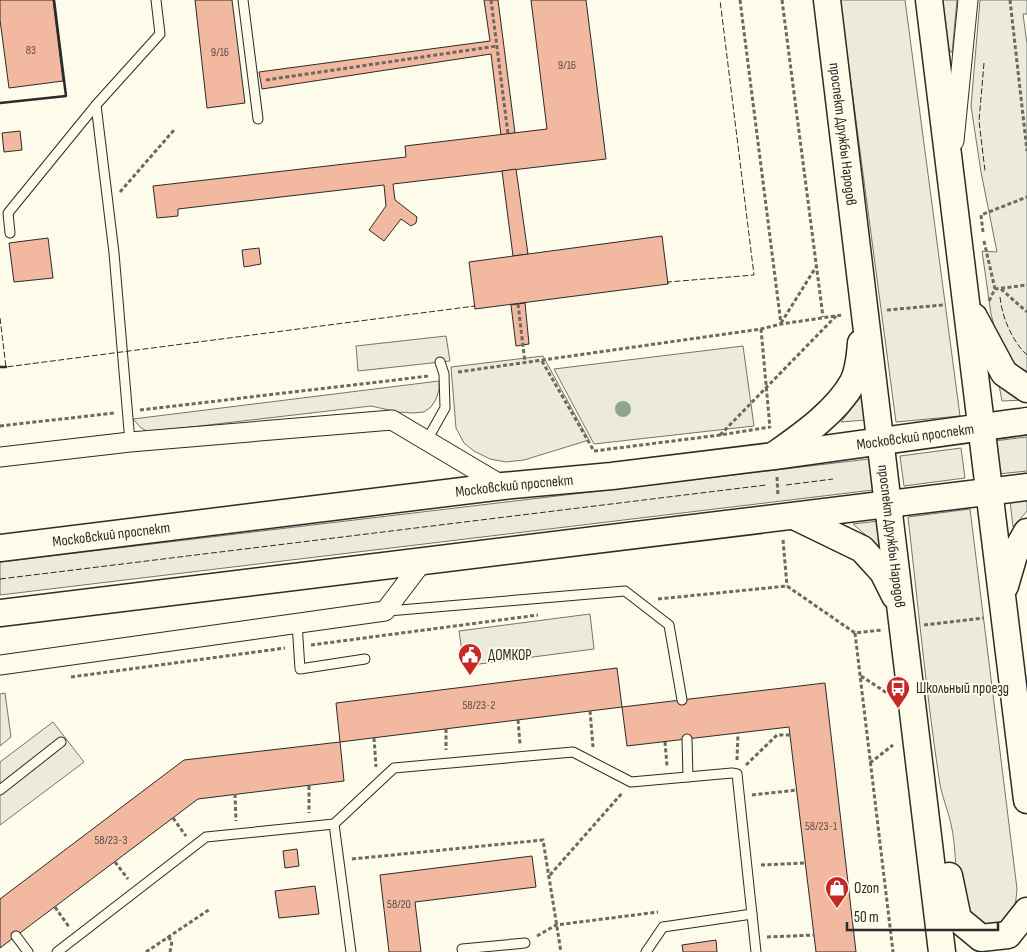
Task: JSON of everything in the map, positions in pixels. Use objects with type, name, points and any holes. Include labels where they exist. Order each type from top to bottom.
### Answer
[{"type":"main road","name":"проспект Дружбы Народов","points":[[827,0],[863,313],[942,952]]},
{"type":"main road","points":[[929,0],[1002,597],[1026,773],[1027,800]]},
{"type":"main road","points":[[967,303],[1004,373],[1027,389]]},
{"type":"main road","points":[[775,463],[815,426],[836,404],[853,382],[858,366],[863,313]]},
{"type":"main road","name":"Московский проспект","points":[[0,548],[503,486],[775,463],[880,441],[1027,421]]},
{"type":"main road","points":[[0,614],[1027,487]]},
{"type":"main road","points":[[786,518],[862,549],[882,572],[900,607]]},
{"type":"main road","points":[[1002,597],[1014,555],[1027,532]]},
{"type":"main road","points":[[923,792],[941,836],[958,919],[980,938],[1008,935],[1027,912]]},
{"type":"street","points":[[951,177],[968,0]]},
{"type":"street","points":[[0,457],[130,442],[392,420],[503,486]]},
{"type":"street","points":[[0,665],[385,611],[423,561]]},
{"type":"lane","points":[[10,233],[8,214],[96,105],[160,34],[156,0]]},
{"type":"lane","points":[[243,0],[258,119]]},
{"type":"lane","points":[[96,105],[114,253],[130,442]]},
{"type":"lane","points":[[427,440],[445,408],[444,374],[440,362]]},
{"type":"lane","points":[[385,611],[625,591],[669,625],[682,700]]},
{"type":"lane","points":[[296,623],[300,669],[365,659]]},
{"type":"lane","points":[[686,739],[688,777]]},
{"type":"lane","points":[[0,790],[61,742]]},
{"type":"lane","points":[[57,952],[206,837],[334,824],[394,768],[573,752],[631,782],[737,774],[756,952]]},
{"type":"lane","points":[[334,824],[351,952]]},
{"type":"lane","points":[[646,952],[664,927],[752,914]]},
{"type":"lane","points":[[16,936],[28,952]]},
{"type":"lane","points":[[463,952],[462,949],[525,943]]},
{"type":"path","points":[[491,0],[508,134]]},
{"type":"path","points":[[740,0],[781,324]]},
{"type":"path","points":[[782,0],[823,317]]},
{"type":"path","points":[[1010,0],[1027,152]]},
{"type":"path","points":[[253,81],[497,46]]},
{"type":"path","points":[[108,205],[174,130]]},
{"type":"path","points":[[995,289],[984,242],[981,215],[1027,197]]},
{"type":"path","points":[[781,324],[816,267]]},
{"type":"path","points":[[0,426],[444,374],[761,329],[823,317],[967,303],[995,289],[1027,285]]},
{"type":"path","points":[[1001,289],[1027,312]]},
{"type":"path","points":[[518,304],[525,363]]},
{"type":"path","points":[[720,435],[836,316]]},
{"type":"path","points":[[542,361],[594,451],[771,429],[761,329]]},
{"type":"path","points":[[775,463],[786,518],[787,586]]},
{"type":"path","points":[[638,601],[787,586],[855,632],[887,630]]},
{"type":"path","points":[[67,677],[541,614]]},
{"type":"path","points":[[920,626],[983,618]]},
{"type":"path","points":[[855,632],[893,952]]},
{"type":"path","points":[[860,676],[889,695]]},
{"type":"path","points":[[590,711],[594,762]]},
{"type":"path","points":[[518,720],[521,757]]},
{"type":"path","points":[[446,728],[447,763]]},
{"type":"path","points":[[737,774],[738,733]]},
{"type":"path","points":[[737,774],[777,735],[790,735]]},
{"type":"path","points":[[374,738],[377,784]]},
{"type":"path","points":[[665,742],[667,778]]},
{"type":"path","points":[[549,876],[631,782]]},
{"type":"path","points":[[308,786],[310,826]]},
{"type":"path","points":[[739,796],[797,790]]},
{"type":"path","points":[[235,794],[237,834]]},
{"type":"path","points":[[173,818],[194,846]]},
{"type":"path","points":[[339,860],[543,840],[561,952]]},
{"type":"path","points":[[115,862],[136,891]]},
{"type":"path","points":[[747,866],[805,863]]},
{"type":"path","points":[[55,907],[76,937]]},
{"type":"path","points":[[149,952],[210,909]]},
{"type":"path","points":[[525,943],[556,925],[658,912],[664,927]]},
{"type":"path","points":[[755,938],[814,935]]},
{"type":"path","points":[[168,937],[172,941],[170,952]]},
{"type":"shaded area","points":[[840,0],[905,0],[960,416],[896,422]]},
{"type":"shaded area","points":[[936,0],[957,0],[952,53],[940,36]]},
{"type":"shaded area","points":[[980,0],[1027,0],[1027,14],[1023,14],[1027,44],[1027,380],[1001,352],[991,314],[982,251],[997,252],[981,172],[971,106]]},
{"type":"shaded area","points":[[446,336],[450,361],[358,371],[356,346]]},
{"type":"shaded area","points":[[743,346],[754,426],[594,444],[554,369]]},
{"type":"shaded area","points":[[543,356],[589,440],[524,460],[506,462],[490,459],[474,451],[464,443],[456,428],[451,367]]},
{"type":"shaded area","points":[[998,379],[1025,400],[1002,401]]},
{"type":"shaded area","points":[[439,381],[436,399],[431,407],[424,412],[398,412],[371,406],[148,432],[133,419]]},
{"type":"shaded area","points":[[863,394],[866,420],[841,422]]},
{"type":"shaded area","points":[[1027,437],[1027,471],[998,474],[994,441]]},
{"type":"shaded area","points":[[961,448],[965,478],[904,486],[900,456]]},
{"type":"shaded area","points":[[869,459],[873,490],[0,595],[0,562]]},
{"type":"shaded area","points":[[1027,500],[1027,511],[1013,527],[1010,501]]},
{"type":"shaded area","points":[[970,509],[1017,889],[1015,904],[1011,914],[999,923],[989,925],[979,923],[970,917],[961,899],[954,839],[940,784],[934,745],[908,517]]},
{"type":"shaded area","points":[[879,521],[882,549],[853,524]]},
{"type":"shaded area","points":[[590,614],[594,649],[464,666],[459,631]]},
{"type":"shaded area","points":[[5,693],[11,737],[0,746],[0,694]]},
{"type":"shaded area","points":[[53,722],[84,762],[0,825],[0,762]]},
{"type":"building","points":[[0,0],[53,0],[63,81],[9,88],[0,20]]},
{"type":"building","points":[[195,0],[232,0],[245,103],[207,108]]},
{"type":"building","points":[[484,0],[498,0],[515,133],[501,135],[491,54],[262,89],[259,72],[490,41]]},
{"type":"building","points":[[531,0],[586,0],[606,159],[393,184],[395,200],[417,217],[416,223],[411,226],[401,219],[384,241],[369,230],[386,206],[384,185],[178,209],[178,216],[157,218],[153,186],[406,157],[405,146],[547,129]]},
{"type":"building","points":[[20,131],[22,150],[4,152],[2,133]]},
{"type":"building","points":[[516,169],[528,254],[513,256],[502,171]]},
{"type":"building","points":[[662,236],[668,284],[475,309],[469,262]]},
{"type":"building","points":[[48,238],[53,278],[14,282],[9,243]]},
{"type":"building","points":[[259,248],[261,264],[244,267],[242,250]]},
{"type":"building","points":[[525,303],[529,344],[516,346],[511,305]]},
{"type":"building","points":[[617,668],[622,707],[340,742],[336,703]]},
{"type":"building","points":[[825,683],[856,952],[816,952],[789,727],[627,746],[622,707]]},
{"type":"building","points":[[340,742],[344,781],[198,799],[0,948],[0,899],[184,760]]},
{"type":"building","points":[[297,849],[299,866],[285,868],[283,851]]},
{"type":"building","points":[[532,856],[536,887],[415,902],[421,952],[389,952],[380,875]]},
{"type":"building","points":[[315,886],[319,914],[279,918],[275,891]]},
{"type":"building","points":[[716,940],[717,952],[683,952],[682,945]]},
{"type":"fence","points":[[668,284],[668,282],[754,275],[720,0]]},
{"type":"fence","points":[[984,63],[979,121],[985,171]]},
{"type":"fence","points":[[1000,297],[1003,313],[1009,328],[1017,343],[1027,355]]},
{"type":"fence","points":[[0,318],[6,367],[475,306]]},
{"type":"fence","points":[[786,485],[833,479]]},
{"type":"fence","points":[[0,579],[766,485]]},
{"type":"wall","points":[[0,103],[66,96],[54,0]]},
{"type":"wall","points":[[0,367],[6,367]]},
{"type":"place","name":"ДОМКОР","points":[[470,676]]},
{"type":"place","name":"Школьный проезд","points":[[898,709]]},
{"type":"place","name":"Ozon","points":[[837,909]]}]
